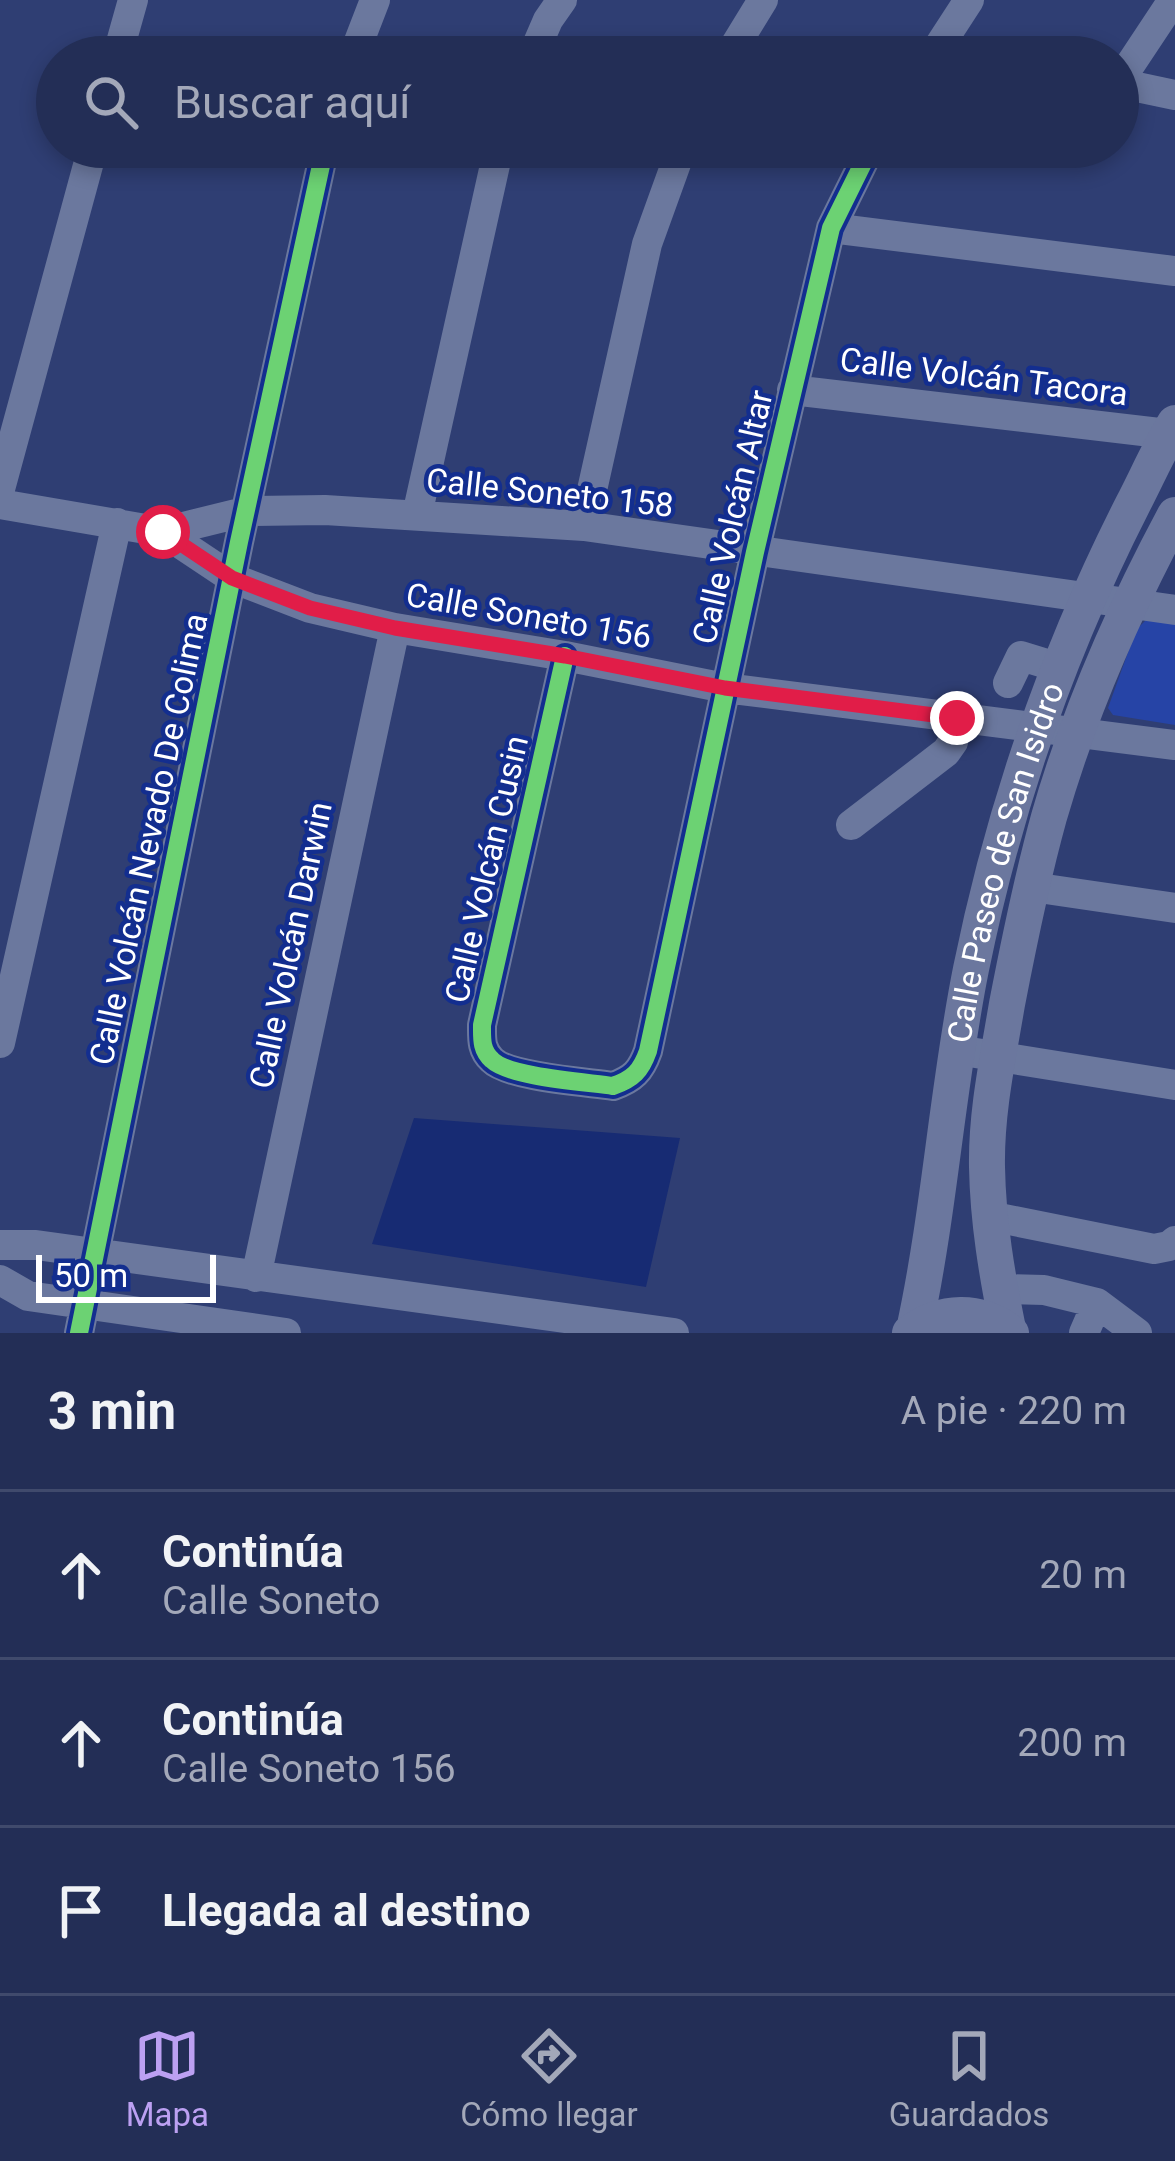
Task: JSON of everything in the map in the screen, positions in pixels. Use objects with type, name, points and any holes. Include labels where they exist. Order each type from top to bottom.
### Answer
[{"type":"main road","name":"Calle Paseo de San Isidro","points":[[912,1331],[938,1200],[971,969],[995,864],[1036,728],[1087,599],[1172,429]]},
{"type":"main road","name":"Calle Paseo de San Isidro","points":[[1009,1331],[988,1216],[986,1162],[989,1110],[1032,886],[1077,733],[1130,605],[1175,514]]},
{"type":"main road","points":[[912,1331],[931,1319],[971,1315],[1009,1331]]},
{"type":"street","points":[[123,36],[133,0]]},
{"type":"street","points":[[360,36],[375,0]]},
{"type":"street","points":[[541,36],[562,0]]},
{"type":"street","points":[[741,36],[763,0]]},
{"type":"street","points":[[946,36],[970,0]]},
{"type":"street","points":[[1139,51],[1173,0]]},
{"type":"street","points":[[1139,87],[1175,95]]},
{"type":"street","points":[[0,489],[87,168]]},
{"type":"street","name":"Calle Volcán Nevado De Colima","points":[[82,1320],[232,578],[322,168]]},
{"type":"street","points":[[417,515],[494,168]]},
{"type":"street","points":[[584,526],[647,244],[674,168]]},
{"type":"street","name":"Calle Volcán Altar","points":[[648,1051],[755,552],[831,228],[861,168]]},
{"type":"street","points":[[831,228],[1175,271]]},
{"type":"street","name":"Calle Volcán Tacora","points":[[792,390],[1172,429]]},
{"type":"street","points":[[0,504],[163,532]]},
{"type":"street","name":"Calle Soneto 158","points":[[163,532],[248,511],[325,509],[584,526],[1130,605]]},
{"type":"street","points":[[0,1043],[118,523]]},
{"type":"street","name":"Calle Soneto 156","points":[[163,532],[232,578],[310,608],[395,628],[725,688],[1175,745]]},
{"type":"street","points":[[1130,605],[1175,610]]},
{"type":"street","name":"Calle Volcán Darwin","points":[[256,1277],[395,628]]},
{"type":"street","name":"Calle Volcán Cusin","points":[[565,656],[482,1025],[482,1045],[490,1059],[506,1070],[613,1086],[629,1080],[642,1067],[648,1051]]},
{"type":"street","points":[[1020,656],[1060,668]]},
{"type":"street","points":[[851,825],[946,752],[957,718]]},
{"type":"street","points":[[1032,886],[1175,908]]},
{"type":"street","points":[[957,1050],[1175,1085]]},
{"type":"street","points":[[988,1216],[1154,1249],[1175,1241]]},
{"type":"street","points":[[0,1245],[36,1245],[589,1328],[674,1333]]},
{"type":"street","points":[[0,1280],[82,1320],[267,1332]]},
{"type":"street","points":[[1000,1289],[1044,1290],[1096,1303],[1137,1333]]},
{"type":"street","points":[[1084,1333],[1096,1303]]},
{"type":"shaded area","points":[[1149,617],[1175,620],[1175,725],[1113,715],[1108,708],[1136,630]]},
{"type":"shaded area","points":[[414,1118],[680,1138],[646,1287],[372,1244]]},
{"type":"cycle path","points":[[79,1333],[239,542],[320,168]]},
{"type":"cycle path","points":[[565,656],[482,1040],[492,1060],[514,1071],[613,1086],[635,1073],[648,1051],[755,552],[831,228],[861,168]]},
{"type":"route","points":[[163,532],[232,578],[310,608],[395,628],[725,688],[957,718]]}]
